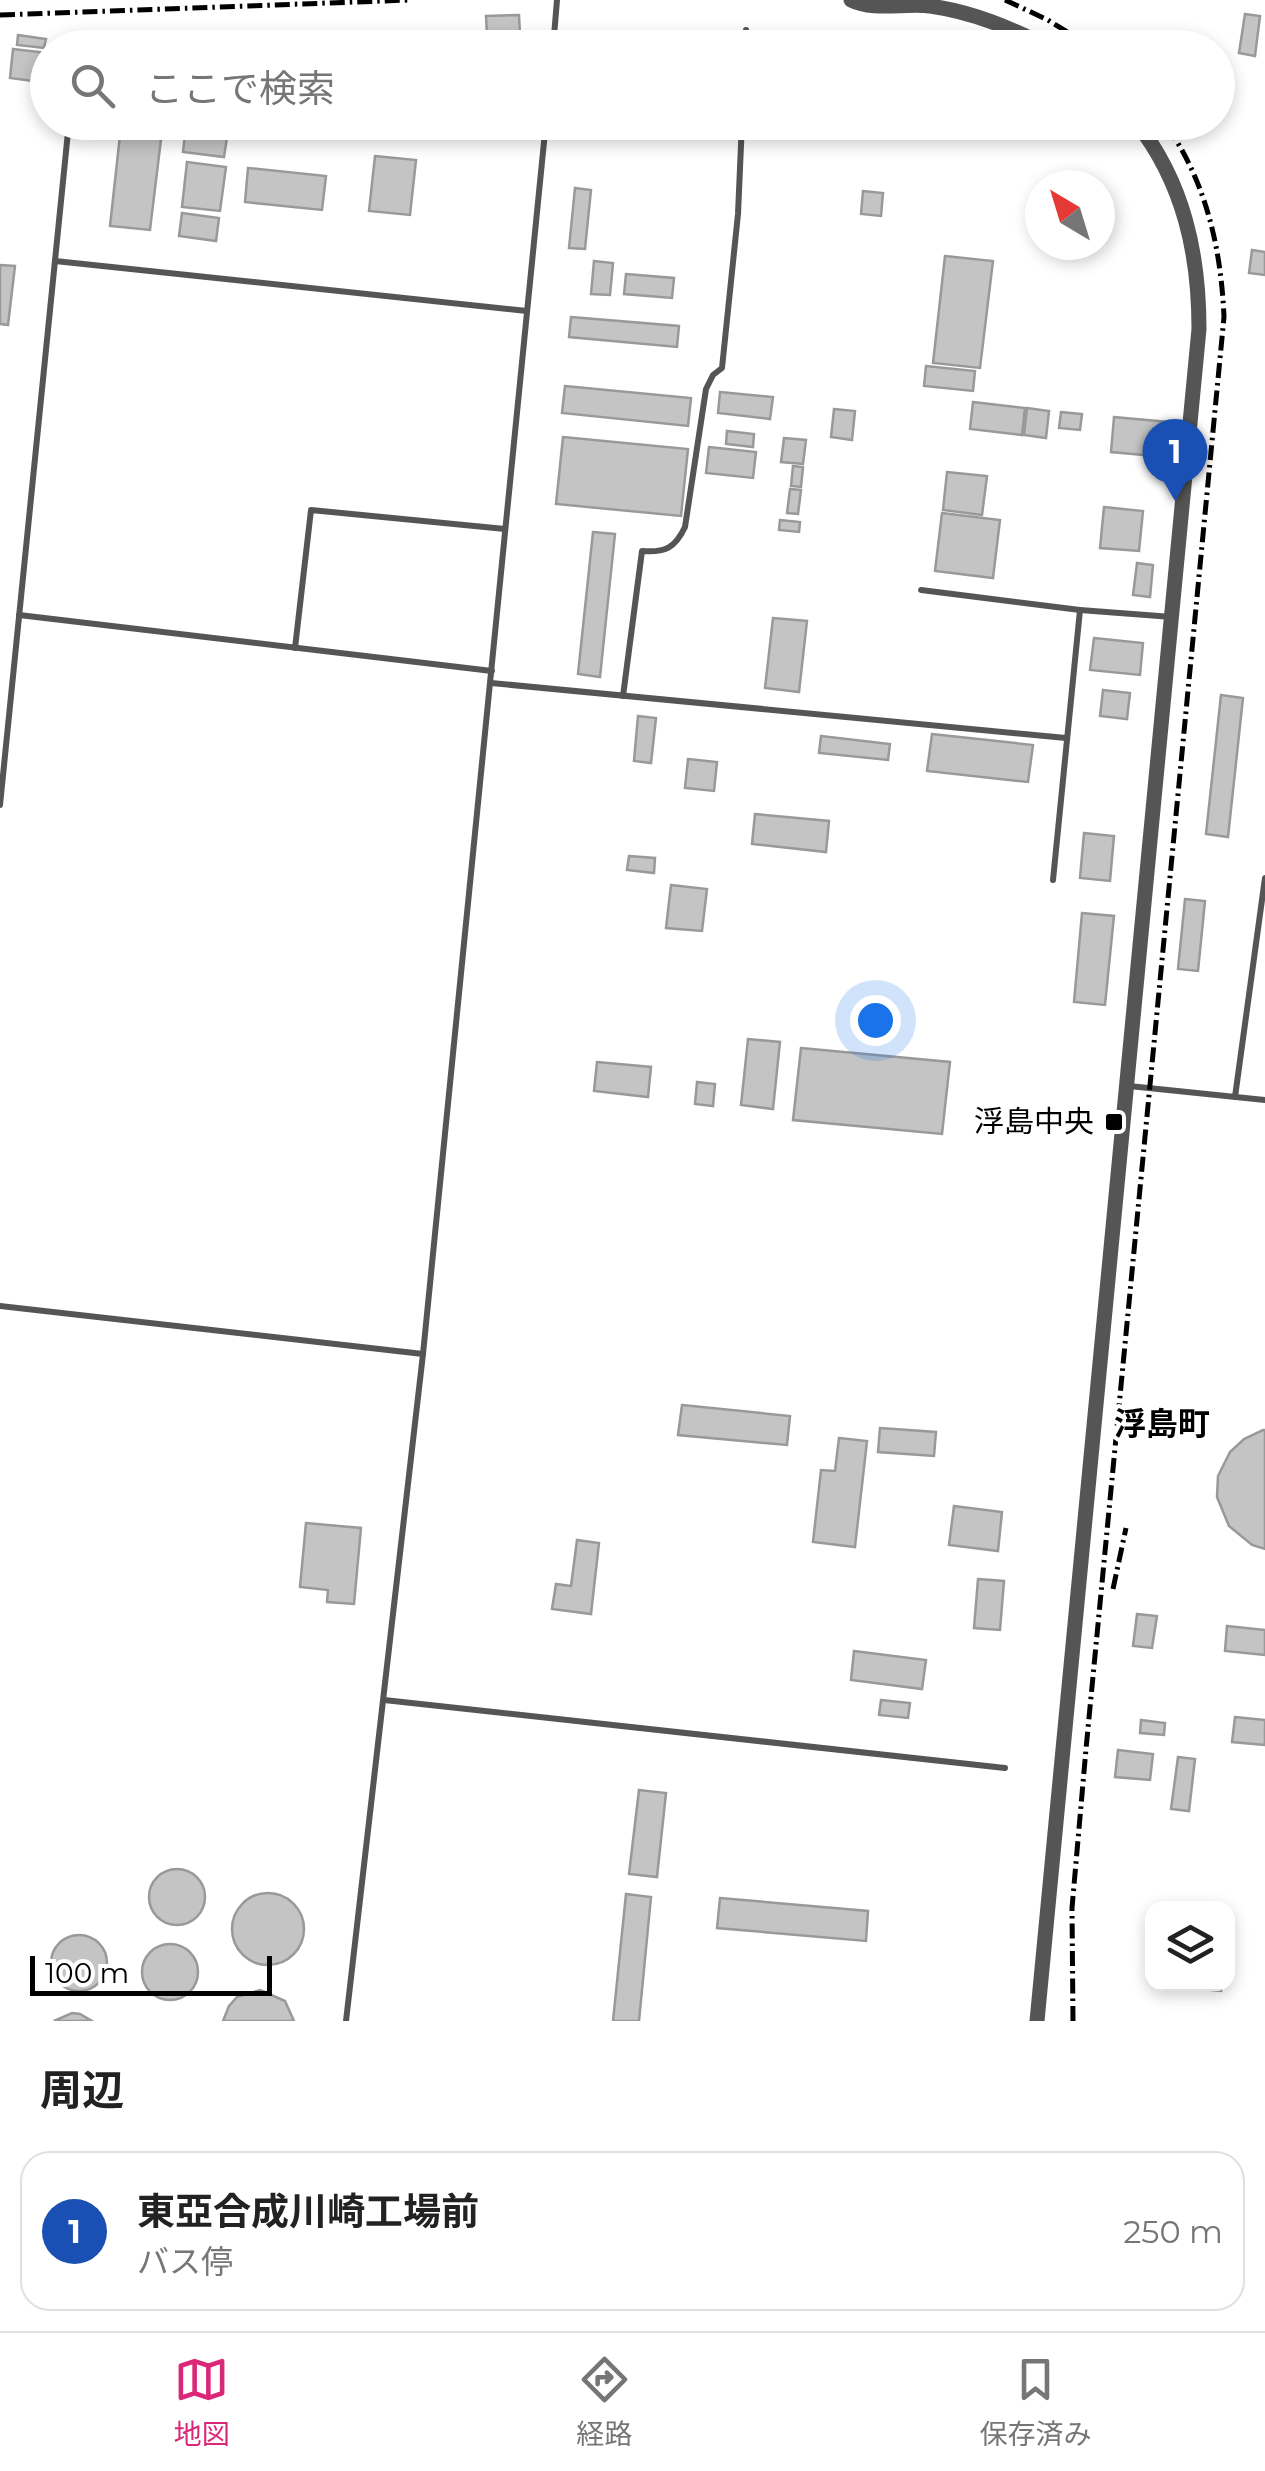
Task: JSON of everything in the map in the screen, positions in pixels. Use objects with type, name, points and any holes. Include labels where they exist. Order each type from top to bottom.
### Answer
[{"type":"street","points":[[851,0],[861,5],[904,4],[962,12],[1013,30]]},
{"type":"street","points":[[1037,2021],[1199,329],[1198,272],[1183,206],[1147,140]]},
{"type":"lane","points":[[554,30],[557,0]]},
{"type":"lane","points":[[0,806],[67,140]]},
{"type":"lane","points":[[346,2021],[423,1354],[544,140]]},
{"type":"lane","points":[[622,696],[642,551],[659,552],[672,548],[679,540],[706,389],[722,368],[738,214],[741,140]]},
{"type":"lane","points":[[55,261],[527,311]]},
{"type":"lane","points":[[295,648],[311,510],[506,529]]},
{"type":"lane","points":[[921,590],[1173,618]]},
{"type":"lane","points":[[1053,880],[1080,610]]},
{"type":"lane","points":[[19,615],[492,671]]},
{"type":"lane","points":[[490,684],[1066,738]]},
{"type":"lane","points":[[1235,1096],[1265,878]]},
{"type":"lane","points":[[1127,1086],[1265,1100]]},
{"type":"lane","points":[[0,1306],[423,1354]]},
{"type":"lane","points":[[384,1700],[1005,1768]]},
{"type":"building","points":[[1245,14],[1260,16],[1255,56],[1239,53]]},
{"type":"building","points":[[519,15],[520,30],[487,30],[486,16]]},
{"type":"building","points":[[18,35],[30,37],[30,46],[17,45]]},
{"type":"building","points":[[13,49],[30,51],[30,81],[10,78]]},
{"type":"building","points":[[119,140],[161,140],[150,230],[110,226]]},
{"type":"building","points":[[184,140],[227,140],[224,157],[183,152]]},
{"type":"building","points":[[375,156],[416,160],[410,215],[369,211]]},
{"type":"building","points":[[187,162],[226,167],[220,211],[182,207]]},
{"type":"building","points":[[248,168],[326,176],[322,210],[245,202]]},
{"type":"building","points":[[575,188],[591,190],[585,249],[569,248]]},
{"type":"building","points":[[863,191],[883,193],[881,216],[861,214]]},
{"type":"building","points":[[182,213],[219,218],[216,241],[179,236]]},
{"type":"building","points":[[1252,250],[1265,252],[1265,275],[1249,273]]},
{"type":"building","points":[[945,256],[993,261],[980,368],[933,363]]},
{"type":"building","points":[[594,261],[613,263],[610,295],[591,294]]},
{"type":"building","points":[[0,265],[15,266],[8,325],[0,324]]},
{"type":"building","points":[[626,274],[674,278],[672,298],[624,294]]},
{"type":"building","points":[[571,317],[679,326],[677,347],[569,337]]},
{"type":"building","points":[[926,366],[975,371],[973,391],[924,386]]},
{"type":"building","points":[[565,386],[691,398],[688,426],[562,413]]},
{"type":"building","points":[[720,392],[773,397],[770,419],[718,413]]},
{"type":"building","points":[[973,402],[1025,408],[1022,435],[970,429]]},
{"type":"building","points":[[1027,408],[1049,411],[1046,438],[1024,435]]},
{"type":"building","points":[[834,409],[855,411],[852,440],[831,437]]},
{"type":"building","points":[[1061,412],[1082,414],[1080,430],[1059,428]]},
{"type":"building","points":[[1114,417],[1168,422],[1165,457],[1111,452]]},
{"type":"building","points":[[727,431],[754,434],[753,447],[726,444]]},
{"type":"building","points":[[563,437],[688,449],[681,516],[556,504]]},
{"type":"building","points":[[784,438],[806,440],[803,464],[781,462]]},
{"type":"building","points":[[709,447],[756,452],[753,478],[706,473]]},
{"type":"building","points":[[793,466],[803,467],[801,487],[791,486]]},
{"type":"building","points":[[947,472],[987,476],[982,515],[943,510]]},
{"type":"building","points":[[790,489],[801,490],[798,514],[787,513]]},
{"type":"building","points":[[1104,507],[1143,511],[1139,551],[1100,548]]},
{"type":"building","points":[[942,513],[1000,520],[993,578],[935,571]]},
{"type":"building","points":[[780,520],[800,522],[799,532],[779,530]]},
{"type":"building","points":[[593,532],[615,534],[600,677],[578,674]]},
{"type":"building","points":[[1137,563],[1153,565],[1150,597],[1133,595]]},
{"type":"building","points":[[773,618],[807,621],[799,692],[765,688]]},
{"type":"building","points":[[1094,638],[1143,643],[1140,675],[1090,670]]},
{"type":"building","points":[[1103,690],[1130,693],[1127,719],[1100,716]]},
{"type":"building","points":[[1221,695],[1243,698],[1228,837],[1206,834]]},
{"type":"building","points":[[638,716],[656,718],[651,763],[634,761]]},
{"type":"building","points":[[932,734],[1033,745],[1028,782],[927,771]]},
{"type":"building","points":[[821,736],[890,744],[888,760],[819,753]]},
{"type":"building","points":[[688,759],[717,762],[714,791],[685,788]]},
{"type":"building","points":[[755,814],[829,821],[826,852],[752,844]]},
{"type":"building","points":[[1084,833],[1114,836],[1110,881],[1080,878]]},
{"type":"building","points":[[629,856],[655,858],[654,873],[627,870]]},
{"type":"building","points":[[671,885],[707,889],[702,931],[666,928]]},
{"type":"building","points":[[1185,899],[1205,901],[1198,971],[1178,969]]},
{"type":"building","points":[[1082,913],[1114,916],[1105,1005],[1074,1002]]},
{"type":"building","points":[[748,1039],[780,1042],[773,1109],[741,1105]]},
{"type":"building","points":[[801,1048],[950,1062],[942,1134],[793,1120]]},
{"type":"building","points":[[597,1062],[651,1067],[648,1097],[594,1091]]},
{"type":"building","points":[[697,1082],[715,1084],[713,1106],[695,1104]]},
{"type":"building","points":[[682,1405],[790,1416],[787,1445],[678,1435]]},
{"type":"building","points":[[880,1428],[936,1432],[934,1456],[878,1452]]},
{"type":"building","points":[[1263,1430],[1265,1549],[1252,1545],[1229,1526],[1217,1497],[1218,1476],[1230,1452],[1244,1439]]},
{"type":"building","points":[[839,1438],[867,1441],[855,1547],[813,1542],[821,1470],[835,1471]]},
{"type":"building","points":[[954,1506],[1002,1512],[998,1551],[949,1545]]},
{"type":"building","points":[[306,1523],[361,1528],[354,1604],[327,1602],[328,1590],[300,1587]]},
{"type":"building","points":[[577,1540],[599,1543],[591,1614],[552,1609],[556,1584],[571,1586]]},
{"type":"building","points":[[978,1579],[1004,1581],[1000,1630],[974,1628]]},
{"type":"building","points":[[1137,1614],[1157,1616],[1152,1648],[1133,1646]]},
{"type":"building","points":[[1227,1626],[1265,1630],[1265,1655],[1225,1651]]},
{"type":"building","points":[[854,1651],[926,1660],[922,1689],[851,1680]]},
{"type":"building","points":[[881,1700],[910,1703],[908,1718],[879,1715]]},
{"type":"building","points":[[1235,1717],[1265,1720],[1265,1745],[1232,1742]]},
{"type":"building","points":[[1141,1720],[1165,1723],[1164,1735],[1140,1733]]},
{"type":"building","points":[[1118,1750],[1153,1754],[1150,1780],[1115,1777]]},
{"type":"building","points":[[1178,1757],[1195,1759],[1189,1811],[1171,1809]]},
{"type":"building","points":[[639,1790],[666,1793],[657,1877],[629,1874]]},
{"type":"building","points":[[177,1869],[197,1877],[205,1897],[197,1917],[177,1925],[157,1917],[149,1897],[157,1877]]},
{"type":"building","points":[[268,1893],[294,1903],[304,1929],[294,1955],[268,1965],[242,1955],[232,1929],[242,1903]]},
{"type":"building","points":[[626,1894],[651,1897],[639,2021],[613,2021]]},
{"type":"building","points":[[720,1898],[868,1911],[866,1941],[717,1928]]},
{"type":"building","points":[[79,1935],[98,1944],[107,1963],[98,1982],[79,1991],[60,1982],[51,1963],[60,1944]]},
{"type":"building","points":[[170,1944],[190,1952],[198,1972],[190,1992],[170,2000],[150,1992],[142,1972],[150,1952]]},
{"type":"building","points":[[260,1990],[285,2001],[294,2021],[223,2021],[237,1997]]},
{"type":"building","points":[[72,2013],[80,2014],[92,2021],[54,2021]]},
{"type":"railway","points":[[0,15],[410,0]]},
{"type":"railway","points":[[1005,0],[1064,30]]},
{"type":"railway","points":[[1073,2021],[1072,1908],[1086,1749],[1224,317],[1209,215],[1176,140]]},
{"type":"railway","points":[[1113,1589],[1126,1528]]},
{"type":"place","name":"東亞合成川崎工場前","points":[[1175,501]]},
{"type":"place","name":"浮島中央","points":[[1114,1122]]},
{"type":"district","name":"浮島町","points":[[1162,1424]]}]
